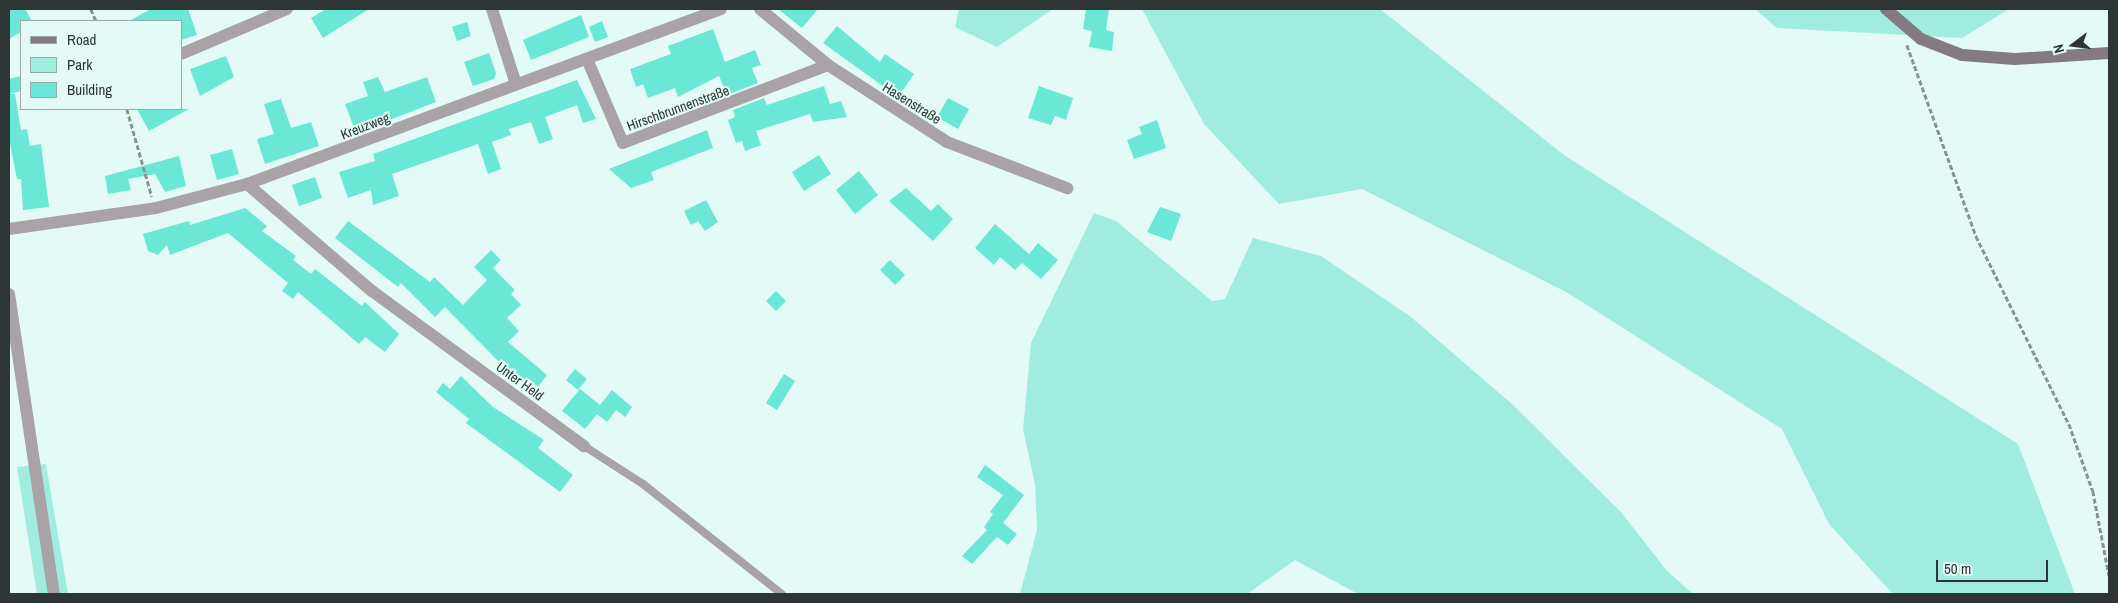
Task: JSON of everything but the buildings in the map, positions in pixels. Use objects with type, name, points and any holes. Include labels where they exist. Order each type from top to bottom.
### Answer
[{"type":"main road","points":[[1886,9],[1901,24],[1940,48],[1985,58],[2109,53]]},
{"type":"street","points":[[182,54],[287,9]]},
{"type":"street","points":[[492,9],[516,84]]},
{"type":"street","name":"Kreuzweg","points":[[9,229],[156,208],[247,184],[721,9]]},
{"type":"street","name":"Hasenstraße","points":[[760,9],[828,65],[947,142],[1067,188]]},
{"type":"street","name":"Hirschbrunnenstraße","points":[[587,59],[623,143],[828,65]]},
{"type":"street","name":"Unter Held","points":[[247,184],[372,291],[584,446]]},
{"type":"street","points":[[9,294],[54,594]]},
{"type":"lane","name":"Unter Held","points":[[584,446],[643,484],[782,594]]},
{"type":"path","points":[[1901,24],[1976,236],[2069,424],[2093,491],[2109,575]]},
{"type":"path","points":[[127,110],[156,208]]},
{"type":"path","points":[[1268,594],[1290,594]]},
{"type":"green space","points":[[959,9],[1053,9],[997,47],[955,27]]},
{"type":"green space","points":[[1142,9],[1380,9],[1564,155],[2018,444],[2075,594],[1893,594],[1829,524],[1782,429],[1568,293],[1362,189],[1279,204],[1204,124]]},
{"type":"green space","points":[[1755,9],[2009,9],[1962,38],[1777,28]]},
{"type":"green space","points":[[1094,213],[1116,221],[1212,301],[1225,299],[1253,238],[1321,256],[1411,317],[1513,405],[1621,512],[1667,571],[1693,594],[1358,594],[1295,560],[1247,594],[1020,594],[1037,530],[1035,484],[1023,430],[1031,343]]},
{"type":"green space","points":[[46,464],[68,594],[37,594],[17,467]]}]
